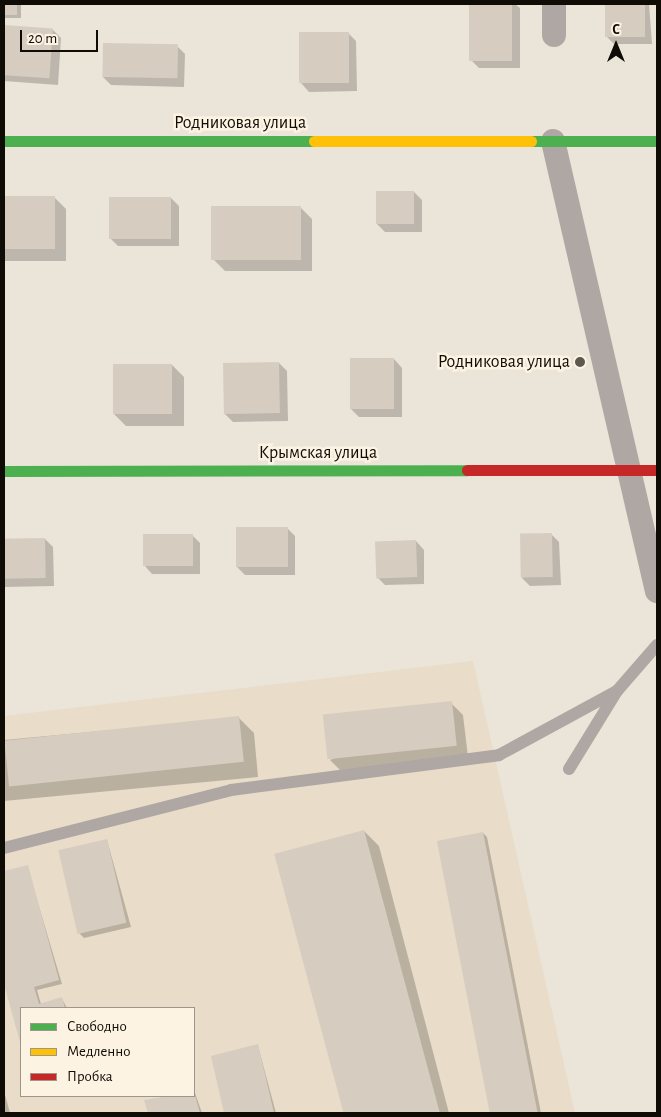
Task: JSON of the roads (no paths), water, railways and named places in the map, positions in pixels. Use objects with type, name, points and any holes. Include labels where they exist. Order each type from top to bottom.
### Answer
[{"type":"street","points":[[554,4],[554,36]]},
{"type":"street","name":"Родниковая улица","points":[[4,141],[657,141]]},
{"type":"street","points":[[553,141],[632,470],[657,591]]},
{"type":"street","name":"Крымская улица","points":[[4,471],[657,470]]},
{"type":"lane","points":[[569,769],[617,691],[657,645]]},
{"type":"lane","points":[[4,848],[231,790],[499,755],[617,691]]},
{"type":"place","name":"Родниковая улица","points":[[580,362]]}]
